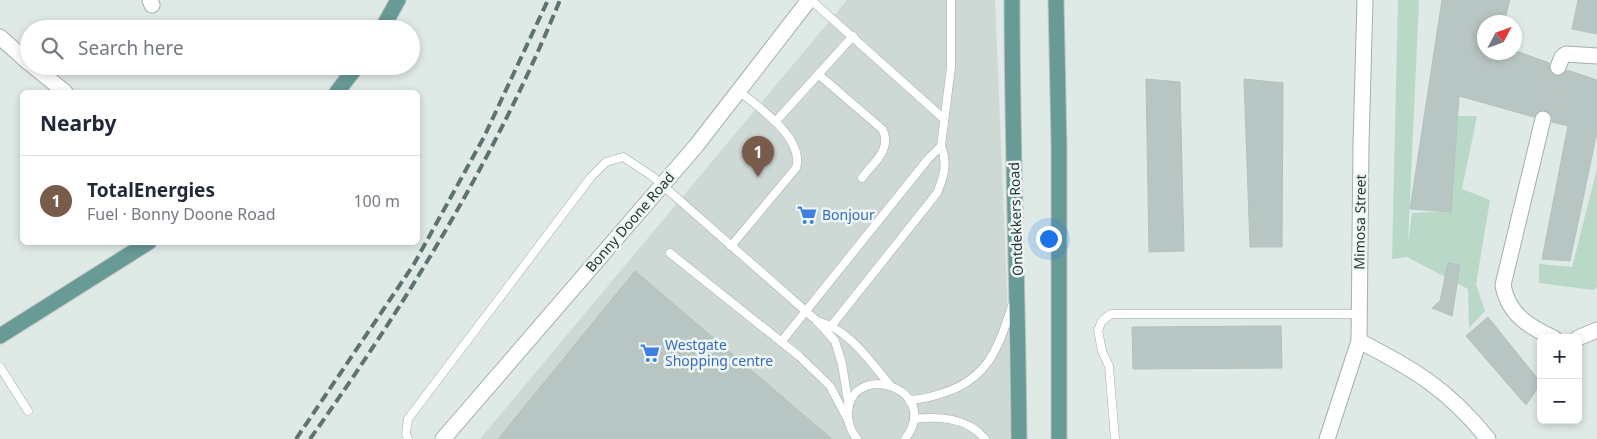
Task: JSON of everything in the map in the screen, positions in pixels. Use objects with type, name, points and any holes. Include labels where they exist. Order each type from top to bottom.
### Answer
[{"type":"main road","points":[[387,20],[398,0]]},
{"type":"main road","name":"Ontdekkers Road","points":[[1012,0],[1012,106],[1018,288],[1020,439]]},
{"type":"main road","points":[[1056,0],[1060,439]]},
{"type":"main road","points":[[338,90],[350,75]]},
{"type":"main road","points":[[0,336],[144,245]]},
{"type":"street","name":"Bonny Doone Road","points":[[443,439],[696,146],[810,0]]},
{"type":"street","name":"Mimosa Street","points":[[1326,439],[1359,341],[1365,0]]},
{"type":"street","points":[[0,37],[20,55]]},
{"type":"street","points":[[1558,67],[1562,57],[1566,54],[1597,56]]},
{"type":"street","points":[[44,75],[63,90]]},
{"type":"street","points":[[1543,119],[1503,285],[1505,296],[1519,318],[1533,329],[1545,334]]},
{"type":"street","points":[[1582,336],[1597,330]]},
{"type":"street","points":[[1359,341],[1406,365],[1429,380],[1455,401],[1488,439]]},
{"type":"lane","points":[[810,0],[853,36],[943,118]]},
{"type":"lane","points":[[832,325],[937,193],[944,178],[946,160],[941,146],[950,67],[951,0]]},
{"type":"lane","points":[[776,122],[853,36]]},
{"type":"lane","points":[[818,74],[882,129],[886,137],[887,144],[862,178]]},
{"type":"lane","points":[[731,246],[796,168],[796,151],[776,122],[739,91]]},
{"type":"lane","points":[[781,342],[922,166],[941,146]]},
{"type":"lane","points":[[408,439],[406,426],[416,408],[594,173],[606,162],[623,157],[632,161],[662,185],[807,311],[835,341],[842,364],[849,407],[848,420]]},
{"type":"lane","points":[[670,253],[781,342],[830,386],[857,439]]},
{"type":"lane","points":[[909,400],[920,400],[956,389],[974,378],[988,365],[1001,339],[1018,288]]},
{"type":"lane","points":[[1114,439],[1109,366],[1102,350],[1098,330],[1106,317],[1111,314],[1359,314]]},
{"type":"lane","points":[[817,321],[832,325],[853,340],[889,384],[901,390],[909,400],[914,419],[910,431],[904,439]]},
{"type":"lane","points":[[0,367],[28,411]]},
{"type":"lane","points":[[849,407],[857,394],[869,385],[889,384]]},
{"type":"lane","points":[[914,419],[934,416],[952,419],[981,434],[984,439]]},
{"type":"shaded area","name":"Westgate Shopping centre","points":[[847,0],[995,0],[1013,439],[480,439]]},
{"type":"green space","points":[[1398,0],[1419,0],[1408,243],[1412,213],[1451,211],[1458,116],[1477,116],[1462,189],[1490,200],[1476,284],[1485,311],[1469,328],[1468,289],[1407,257],[1392,259]]},
{"type":"green space","points":[[1597,169],[1597,287],[1593,290],[1539,283],[1539,264],[1572,267]]},
{"type":"building","points":[[1442,0],[1510,0],[1506,15],[1477,15],[1477,60],[1522,60],[1522,53],[1549,63],[1550,72],[1555,76],[1563,75],[1567,70],[1597,80],[1597,132],[1570,261],[1542,259],[1568,126],[1552,122],[1552,116],[1546,110],[1540,110],[1534,117],[1459,96],[1451,212],[1410,209]]},
{"type":"building","points":[[1578,0],[1597,0],[1597,34],[1572,29]]},
{"type":"building","points":[[1146,79],[1180,82],[1184,251],[1149,252]]},
{"type":"building","points":[[1244,79],[1283,83],[1282,247],[1250,247]]},
{"type":"building","points":[[1448,263],[1460,265],[1452,316],[1432,308],[1440,301]]},
{"type":"building","name":"Westgate Shopping centre","points":[[635,271],[832,439],[498,439]]},
{"type":"building","points":[[1488,317],[1537,378],[1537,389],[1526,405],[1466,336]]},
{"type":"building","points":[[1281,326],[1282,368],[1133,369],[1132,327]]},
{"type":"tunnel","points":[[1543,119],[1558,67]]},
{"type":"railway","points":[[296,439],[414,264],[484,137],[548,0]]},
{"type":"railway","points":[[310,439],[381,334],[448,227],[508,115],[560,0]]},
{"type":"place","name":"TotalEnergies","points":[[758,177]]},
{"type":"place","name":"Bonjour","points":[[807,215]]},
{"type":"place","name":"Westgate Shopping centre","points":[[650,353]]}]
